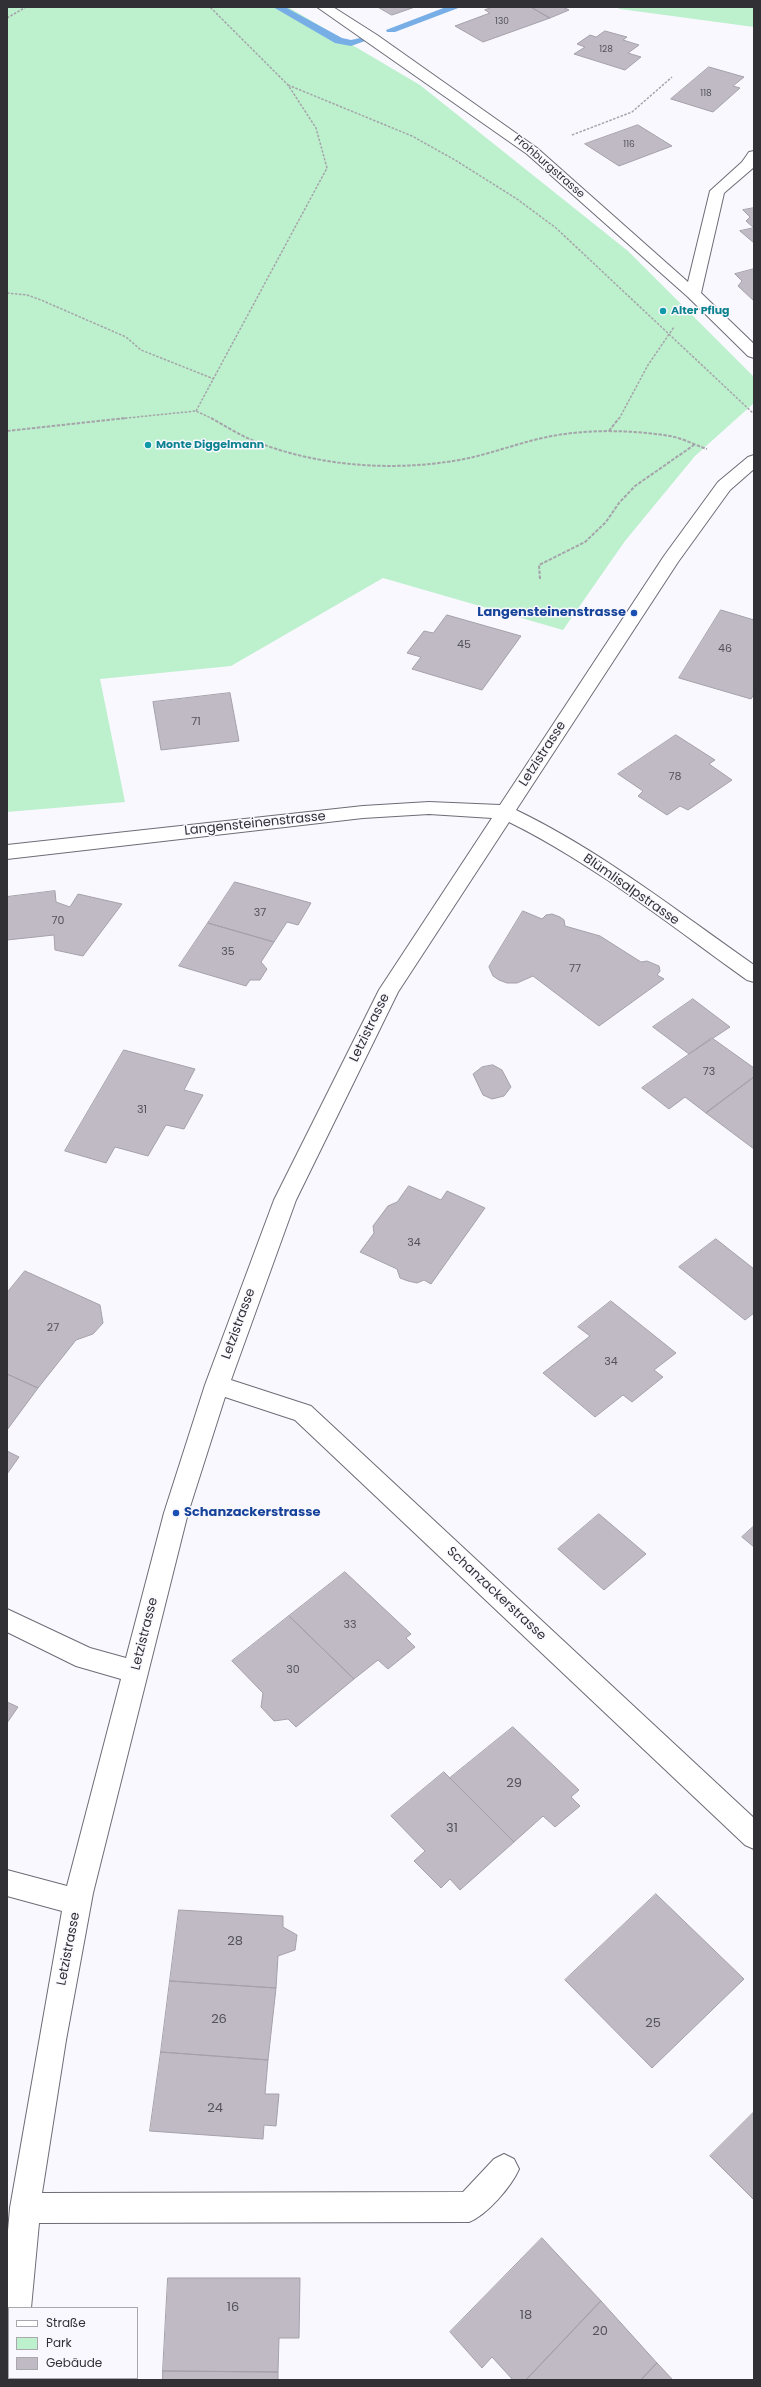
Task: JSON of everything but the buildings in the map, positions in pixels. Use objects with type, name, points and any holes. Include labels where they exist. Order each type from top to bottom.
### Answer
[{"type":"street","name":"Frohburgstrasse","points":[[324,7],[404,59],[532,151],[693,294],[754,353]]},
{"type":"street","points":[[693,294],[717,191],[752,162]]},
{"type":"street","name":"Letzistrasse","points":[[16,2307],[25,2208],[52,2040],[78,1902],[176,1513],[217,1385],[285,1200],[389,990],[670,560],[724,486],[754,460]]},
{"type":"street","name":"Langensteinenstrasse","points":[[7,852],[363,812],[429,808],[504,812]]},
{"type":"street","name":"Blümlisalpstrasse","points":[[504,812],[547,833],[609,873],[754,976]]},
{"type":"street","name":"Schanzackerstrasse","points":[[217,1385],[303,1413],[754,1836]]},
{"type":"street","points":[[7,1620],[85,1658],[136,1672]]},
{"type":"street","points":[[7,1883],[78,1902]]},
{"type":"street","points":[[25,2208],[469,2207],[504,2169]]},
{"type":"path","points":[[7,18],[26,7]]},
{"type":"path","points":[[196,410],[327,168],[316,128],[288,85],[210,7]]},
{"type":"path","points":[[532,151],[632,112],[672,77]]},
{"type":"path","points":[[288,85],[390,127],[472,170],[524,202],[556,228],[669,336],[754,414]]},
{"type":"path","points":[[7,292],[27,295],[41,300],[126,337],[141,350],[214,379]]},
{"type":"path","points":[[608,431],[623,414],[648,364],[669,336]]},
{"type":"path","points":[[7,431],[196,410],[261,444],[296,454],[344,463],[386,466],[424,465],[454,461],[553,436],[608,431],[671,436],[711,451]]},
{"type":"path","points":[[540,579],[540,565],[585,542],[606,522],[619,503],[635,486],[694,444]]},
{"type":"green space","points":[[288,7],[420,85],[628,251],[753,376],[754,403],[695,456],[625,541],[563,630],[383,578],[231,666],[100,679],[125,802],[7,812],[7,8]]},
{"type":"green space","points":[[616,7],[754,7],[754,27],[620,9]]},
{"type":"waterway","points":[[278,7],[339,41],[351,43],[360,41]]},
{"type":"waterway","points":[[391,30],[456,7]]},
{"type":"place","name":"Alter Pflug","points":[[663,311]]},
{"type":"place","name":"Monte Diggelmann","points":[[148,445]]},
{"type":"place","name":"Langensteinenstrasse","points":[[634,613]]},
{"type":"place","name":"Schanzackerstrasse","points":[[176,1513]]}]
